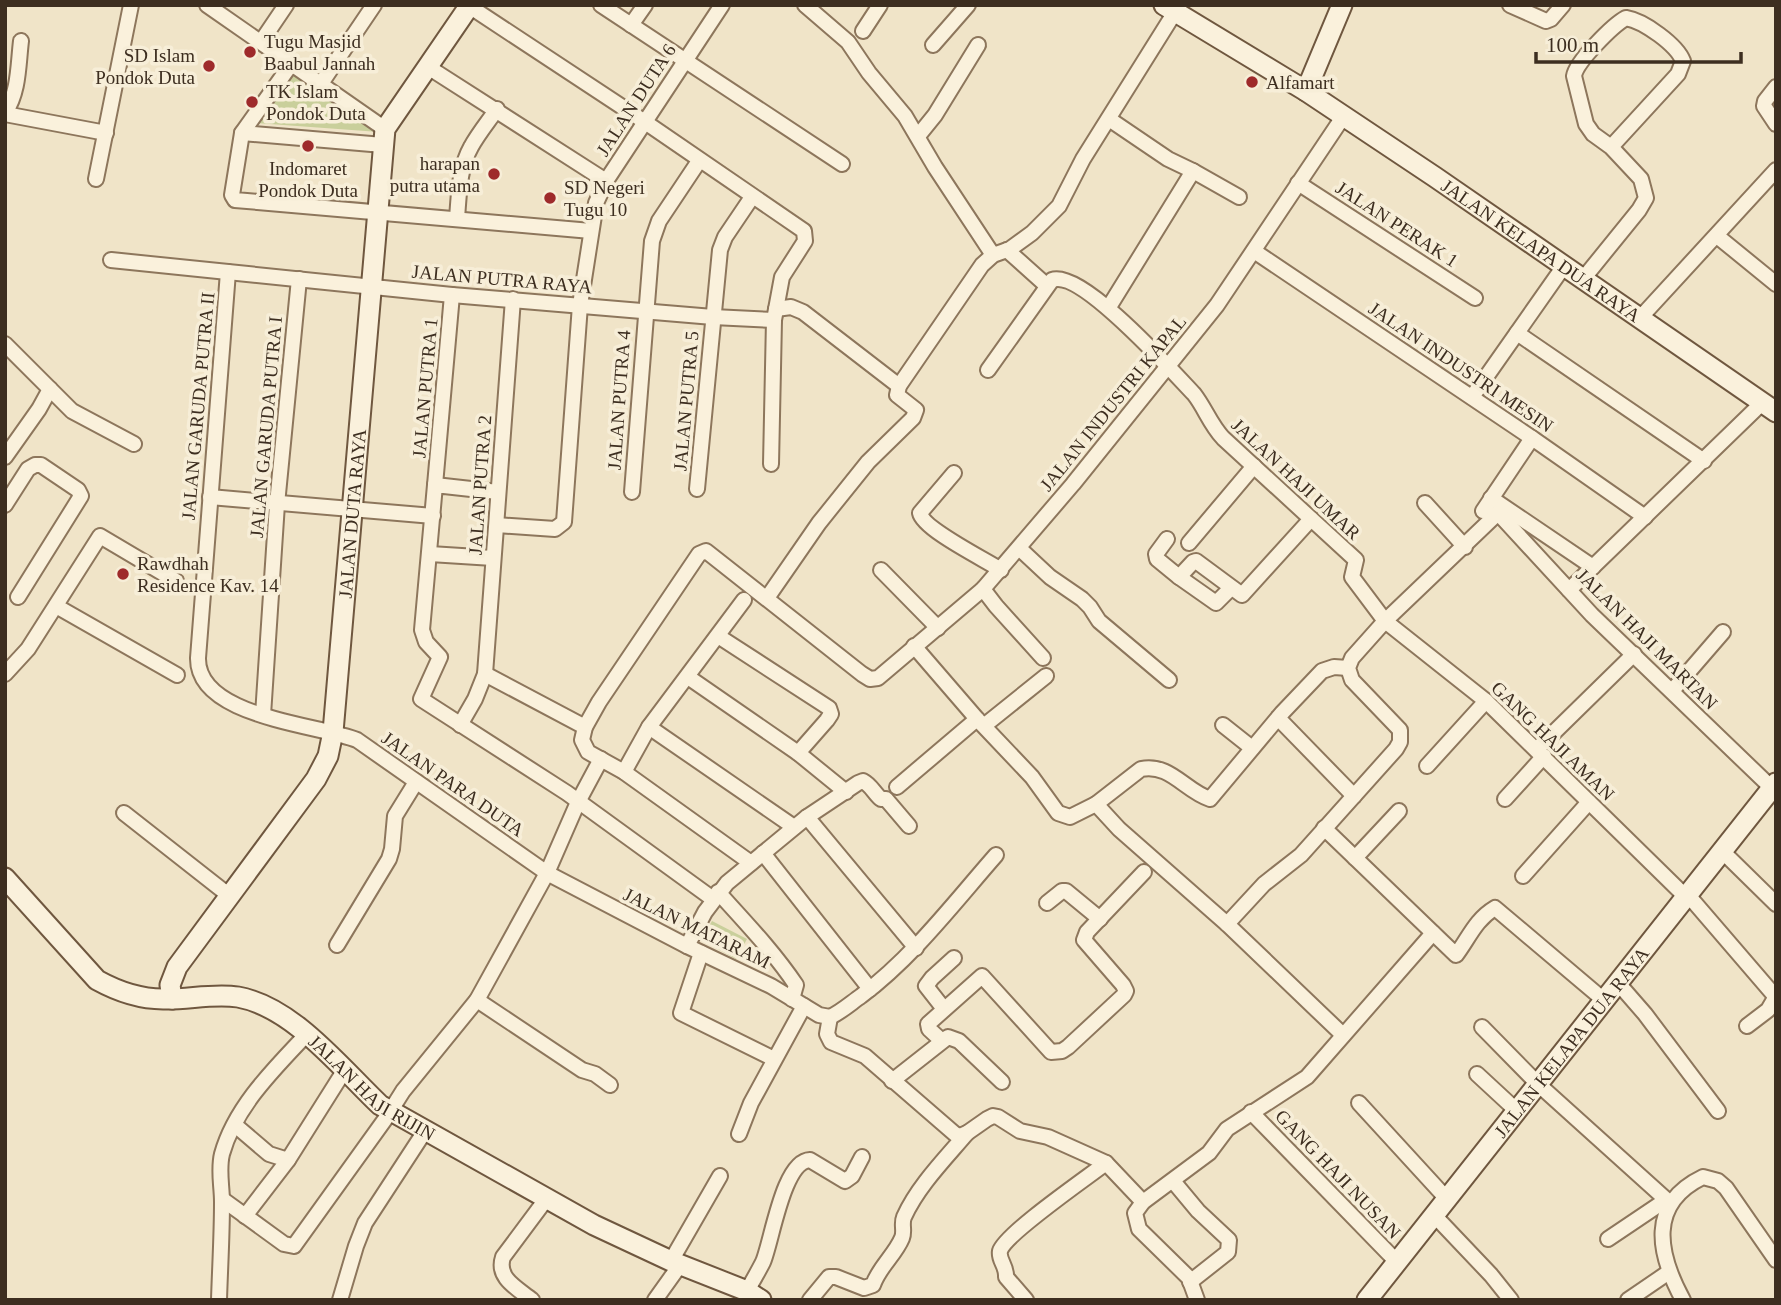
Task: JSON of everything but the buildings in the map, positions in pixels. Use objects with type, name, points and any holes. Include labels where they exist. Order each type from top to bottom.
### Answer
[{"type":"street","points":[[96,179],[131,5]]},
{"type":"street","points":[[207,5],[292,63],[384,137]]},
{"type":"street","points":[[261,42],[286,5]]},
{"type":"street","points":[[320,85],[374,5]]},
{"type":"street","points":[[601,5],[842,164]]},
{"type":"street","points":[[631,25],[645,5]]},
{"type":"street","name":"JALAN DUTA 6","points":[[497,525],[555,529],[564,522],[580,305],[596,203],[606,181],[722,5]]},
{"type":"street","points":[[805,5],[848,42],[869,73],[905,116],[993,255]]},
{"type":"street","points":[[863,30],[880,5]]},
{"type":"street","points":[[933,45],[968,5]]},
{"type":"street","points":[[1306,91],[1342,5]]},
{"type":"street","points":[[1510,5],[1546,21],[1563,5]]},
{"type":"street","points":[[384,137],[470,6],[645,122],[806,234],[805,241],[782,277],[775,314],[771,464]]},
{"type":"street","points":[[899,386],[982,265],[993,255],[1007,250],[1032,233],[1059,206],[1168,7]]},
{"type":"street","name":"JALAN KELAPA DUA RAYA","points":[[1168,7],[1306,91],[1769,408]]},
{"type":"street","points":[[1583,279],[1632,220],[1646,198],[1641,179],[1593,134],[1586,124],[1574,72],[1613,28],[1626,18],[1637,20],[1656,32],[1683,61],[1678,74],[1611,148]]},
{"type":"street","points":[[21,41],[17,82],[5,114],[106,133]]},
{"type":"street","points":[[918,136],[935,116],[978,45]]},
{"type":"street","points":[[292,63],[242,133],[233,195],[238,201],[591,231]]},
{"type":"street","points":[[428,67],[606,181]]},
{"type":"street","points":[[1776,87],[1765,101],[1765,106],[1776,124]]},
{"type":"street","points":[[457,218],[466,158],[471,146],[497,109]]},
{"type":"street","name":"JALAN INDUSTRI KAPAL","points":[[767,598],[862,674],[875,680],[938,628],[1001,570],[1168,368],[1217,305],[1342,117]]},
{"type":"street","points":[[1109,119],[1168,159],[1239,197]]},
{"type":"street","points":[[242,133],[384,137]]},
{"type":"street","name":"JALAN DUTA RAYA","points":[[172,999],[170,985],[177,967],[316,779],[328,755],[333,732],[384,137]]},
{"type":"street","name":"JALAN PUTRA 4","points":[[632,492],[645,310],[655,230],[699,161]]},
{"type":"street","points":[[1640,318],[1776,170]]},
{"type":"street","points":[[1109,307],[1193,171]]},
{"type":"street","name":"JALAN PERAK 1","points":[[1298,183],[1475,298]]},
{"type":"street","name":"JALAN PUTRA 5","points":[[697,489],[722,242],[752,197]]},
{"type":"street","points":[[1717,236],[1776,284]]},
{"type":"street","points":[[988,370],[1046,285],[1007,250]]},
{"type":"street","name":"JALAN INDUSTRI MESIN","points":[[1254,251],[1645,517]]},
{"type":"street","name":"JALAN PUTRA RAYA","points":[[111,260],[452,295],[713,317],[775,314],[791,307],[803,312],[899,386],[897,396],[915,408],[916,414],[868,462],[819,523],[767,598]]},
{"type":"street","points":[[1472,397],[1564,266]]},
{"type":"street","name":"JALAN GARUDA PUTRA II","points":[[228,272],[198,669],[207,685],[227,700],[263,715]]},
{"type":"street","name":"JALAN HAJI UMAR","points":[[1046,285],[1056,278],[1065,280],[1109,307],[1199,401],[1211,425],[1356,560],[1351,575],[1385,621]]},
{"type":"street","name":"JALAN GARUDA PUTRA I","points":[[263,715],[276,504],[299,279]]},
{"type":"street","name":"JALAN PUTRA 1","points":[[452,295],[424,636],[440,657],[421,699],[460,725]]},
{"type":"street","name":"JALAN PUTRA 2","points":[[460,725],[485,674],[513,299]]},
{"type":"street","points":[[1517,333],[1703,461]]},
{"type":"street","points":[[5,344],[72,411],[134,444]]},
{"type":"street","points":[[5,457],[50,389]]},
{"type":"street","points":[[1569,590],[1703,461],[1769,408]]},
{"type":"street","points":[[1483,511],[1532,438]]},
{"type":"street","points":[[5,505],[28,469],[35,465],[41,465],[78,490],[81,496],[18,597]]},
{"type":"street","points":[[1189,543],[1254,466]]},
{"type":"street","points":[[954,473],[920,513],[921,518],[932,528],[1001,570]]},
{"type":"street","points":[[435,485],[498,492]]},
{"type":"street","points":[[210,497],[433,516]]},
{"type":"street","points":[[1491,498],[1593,568]]},
{"type":"street","points":[[1227,923],[1264,884],[1301,855],[1396,749],[1401,736],[1396,724],[1352,680],[1348,668],[1352,659],[1385,621],[1465,547],[1425,503]]},
{"type":"street","name":"JALAN HAJI MARTAN","points":[[1465,547],[1498,513],[1592,615],[1672,691],[1680,702],[1774,788]]},
{"type":"street","points":[[1179,577],[1196,561],[1240,595],[1245,593],[1311,519]]},
{"type":"street","points":[[5,674],[28,649],[100,536],[176,581]]},
{"type":"street","points":[[1167,539],[1156,554],[1157,559],[1179,577],[1216,603],[1231,588]]},
{"type":"street","points":[[1019,548],[1050,577],[1082,599],[1100,621],[1169,680]]},
{"type":"street","points":[[751,863],[624,772],[589,752],[582,740],[585,727],[599,702],[702,551],[706,551],[767,598]]},
{"type":"street","points":[[430,554],[493,558]]},
{"type":"street","points":[[881,570],[938,628]]},
{"type":"street","points":[[983,589],[1043,657]]},
{"type":"street","points":[[624,772],[649,727],[744,600]]},
{"type":"street","points":[[56,606],[177,675]]},
{"type":"street","name":"GANG HAJI AMAN","points":[[1385,621],[1486,701],[1687,896],[1774,995],[1772,1006],[1747,1026]]},
{"type":"street","points":[[1672,691],[1723,632]]},
{"type":"street","points":[[718,636],[829,708],[831,713],[827,720],[798,753]]},
{"type":"street","points":[[915,646],[1032,777],[1058,813],[1070,817],[1096,804],[1141,769],[1150,767],[1161,769],[1202,797],[1210,799],[1278,718],[1322,671],[1334,667],[1348,668]]},
{"type":"street","points":[[1505,799],[1540,752],[1634,654]]},
{"type":"street","points":[[485,674],[585,727]]},
{"type":"street","points":[[897,787],[1046,676]]},
{"type":"street","points":[[688,677],[798,753],[846,792]]},
{"type":"street","points":[[1427,766],[1486,701]]},
{"type":"street","points":[[263,715],[298,726],[333,732]]},
{"type":"street","points":[[1278,718],[1354,796]]},
{"type":"street","points":[[460,725],[716,896],[765,942],[789,974],[796,985],[798,1002],[739,1134]]},
{"type":"street","points":[[1223,725],[1252,748]]},
{"type":"street","points":[[649,727],[794,827]]},
{"type":"street","name":"JALAN PARA DUTA","points":[[333,732],[357,740],[547,873]]},
{"type":"street","points":[[222,1199],[284,1244],[293,1245],[403,1091],[477,1000],[547,873],[578,802],[601,760]]},
{"type":"street","points":[[687,946],[716,896],[751,863],[807,817],[863,781],[877,796],[886,799],[909,826]]},
{"type":"street","points":[[337,945],[389,859],[395,816],[416,782]]},
{"type":"street","name":"JALAN KELAPA DUA RAYA","points":[[1367,1300],[1774,788]]},
{"type":"street","points":[[1523,876],[1589,802]]},
{"type":"street","points":[[1096,804],[1119,829],[1227,923],[1343,1035]]},
{"type":"street","points":[[1355,858],[1399,811]]},
{"type":"street","points":[[124,813],[231,897]]},
{"type":"street","points":[[807,817],[916,948]]},
{"type":"street","points":[[1324,828],[1456,955],[1476,924],[1495,908],[1605,1000]]},
{"type":"street","points":[[1722,851],[1776,904]]},
{"type":"street","points":[[763,853],[870,989]]},
{"type":"street","points":[[996,855],[916,948],[870,989],[830,1017],[827,1034],[831,1042],[865,1056],[948,1130],[960,1136],[993,1116],[1020,1131],[1048,1137],[1106,1163],[1143,1202]]},
{"type":"street","points":[[942,1041],[928,1025],[978,971],[1051,1052],[1062,1051],[1126,991],[1124,985],[1084,940],[1087,932],[1144,872]]},
{"type":"street","name":"JALAN MATARAM","points":[[547,873],[819,1014],[830,1017]]},
{"type":"street","name":"JALAN HAJI RIJIN","points":[[5,878],[97,980],[113,989],[162,1000],[220,996],[266,1005],[306,1035],[380,1105],[594,1224],[675,1263],[754,1296]]},
{"type":"street","points":[[1047,903],[1062,891],[1066,891],[1100,919]]},
{"type":"street","points":[[1198,1300],[1190,1282],[1139,1229],[1135,1213],[1143,1202],[1209,1153],[1227,1129],[1302,1082],[1433,933]]},
{"type":"street","points":[[701,953],[681,1013],[774,1059]]},
{"type":"street","points":[[944,1009],[926,986],[954,958]]},
{"type":"street","points":[[1618,983],[1645,1014],[1718,1111]]},
{"type":"street","points":[[477,1000],[610,1085]]},
{"type":"street","points":[[1482,1027],[1538,1084],[1668,1202]]},
{"type":"street","points":[[219,1300],[222,1199],[220,1168],[223,1153],[235,1125],[270,1074],[306,1035]]},
{"type":"street","points":[[892,1081],[942,1041],[953,1037],[1002,1082]]},
{"type":"street","points":[[246,1216],[288,1160],[344,1071]]},
{"type":"street","points":[[1477,1074],[1517,1111]]},
{"type":"street","points":[[1359,1103],[1447,1199]]},
{"type":"street","name":"GANG HAJI NUSAN","points":[[1251,1112],[1397,1262]]},
{"type":"street","points":[[235,1125],[269,1154],[288,1160]]},
{"type":"street","points":[[357,1300],[341,1298],[356,1245],[365,1223],[425,1131]]},
{"type":"street","points":[[810,1300],[829,1277],[836,1277],[864,1289],[873,1285],[902,1237],[902,1222],[908,1209],[929,1177],[967,1133]]},
{"type":"street","points":[[754,1296],[780,1200],[798,1166],[805,1160],[810,1160],[845,1181],[852,1176],[862,1157]]},
{"type":"street","points":[[1026,1300],[1006,1276],[1007,1270],[1000,1257],[1002,1247],[1025,1225],[1106,1163]]},
{"type":"street","points":[[655,1300],[720,1176]]},
{"type":"street","points":[[1608,1239],[1703,1177],[1718,1181],[1726,1188],[1776,1260]]},
{"type":"street","points":[[1173,1181],[1198,1211],[1229,1240],[1228,1252],[1190,1282]]},
{"type":"street","points":[[531,1300],[500,1270],[503,1257],[547,1198]]},
{"type":"street","points":[[1668,1202],[1662,1231],[1669,1272],[1683,1300]]},
{"type":"street","points":[[1434,1215],[1511,1300]]},
{"type":"street","points":[[1628,1300],[1669,1272]]},
{"type":"green space","points":[[296,67],[379,132],[256,123]]},
{"type":"green space","points":[[712,921],[747,939],[736,959],[701,940]]},
{"type":"place","name":"Tugu Masjid Baabul Jannah","points":[[250,52]]},
{"type":"place","name":"SD Islam Pondok Duta","points":[[209,66]]},
{"type":"place","name":"Alfamart","points":[[1252,82]]},
{"type":"place","name":"TK Islam Pondok Duta","points":[[252,102]]},
{"type":"place","name":"Indomaret Pondok Duta","points":[[308,146]]},
{"type":"place","name":"harapan putra utama","points":[[494,174]]},
{"type":"place","name":"SD Negeri Tugu 10","points":[[550,198]]},
{"type":"place","name":"Rawdhah Residence Kav. 14","points":[[123,574]]}]
